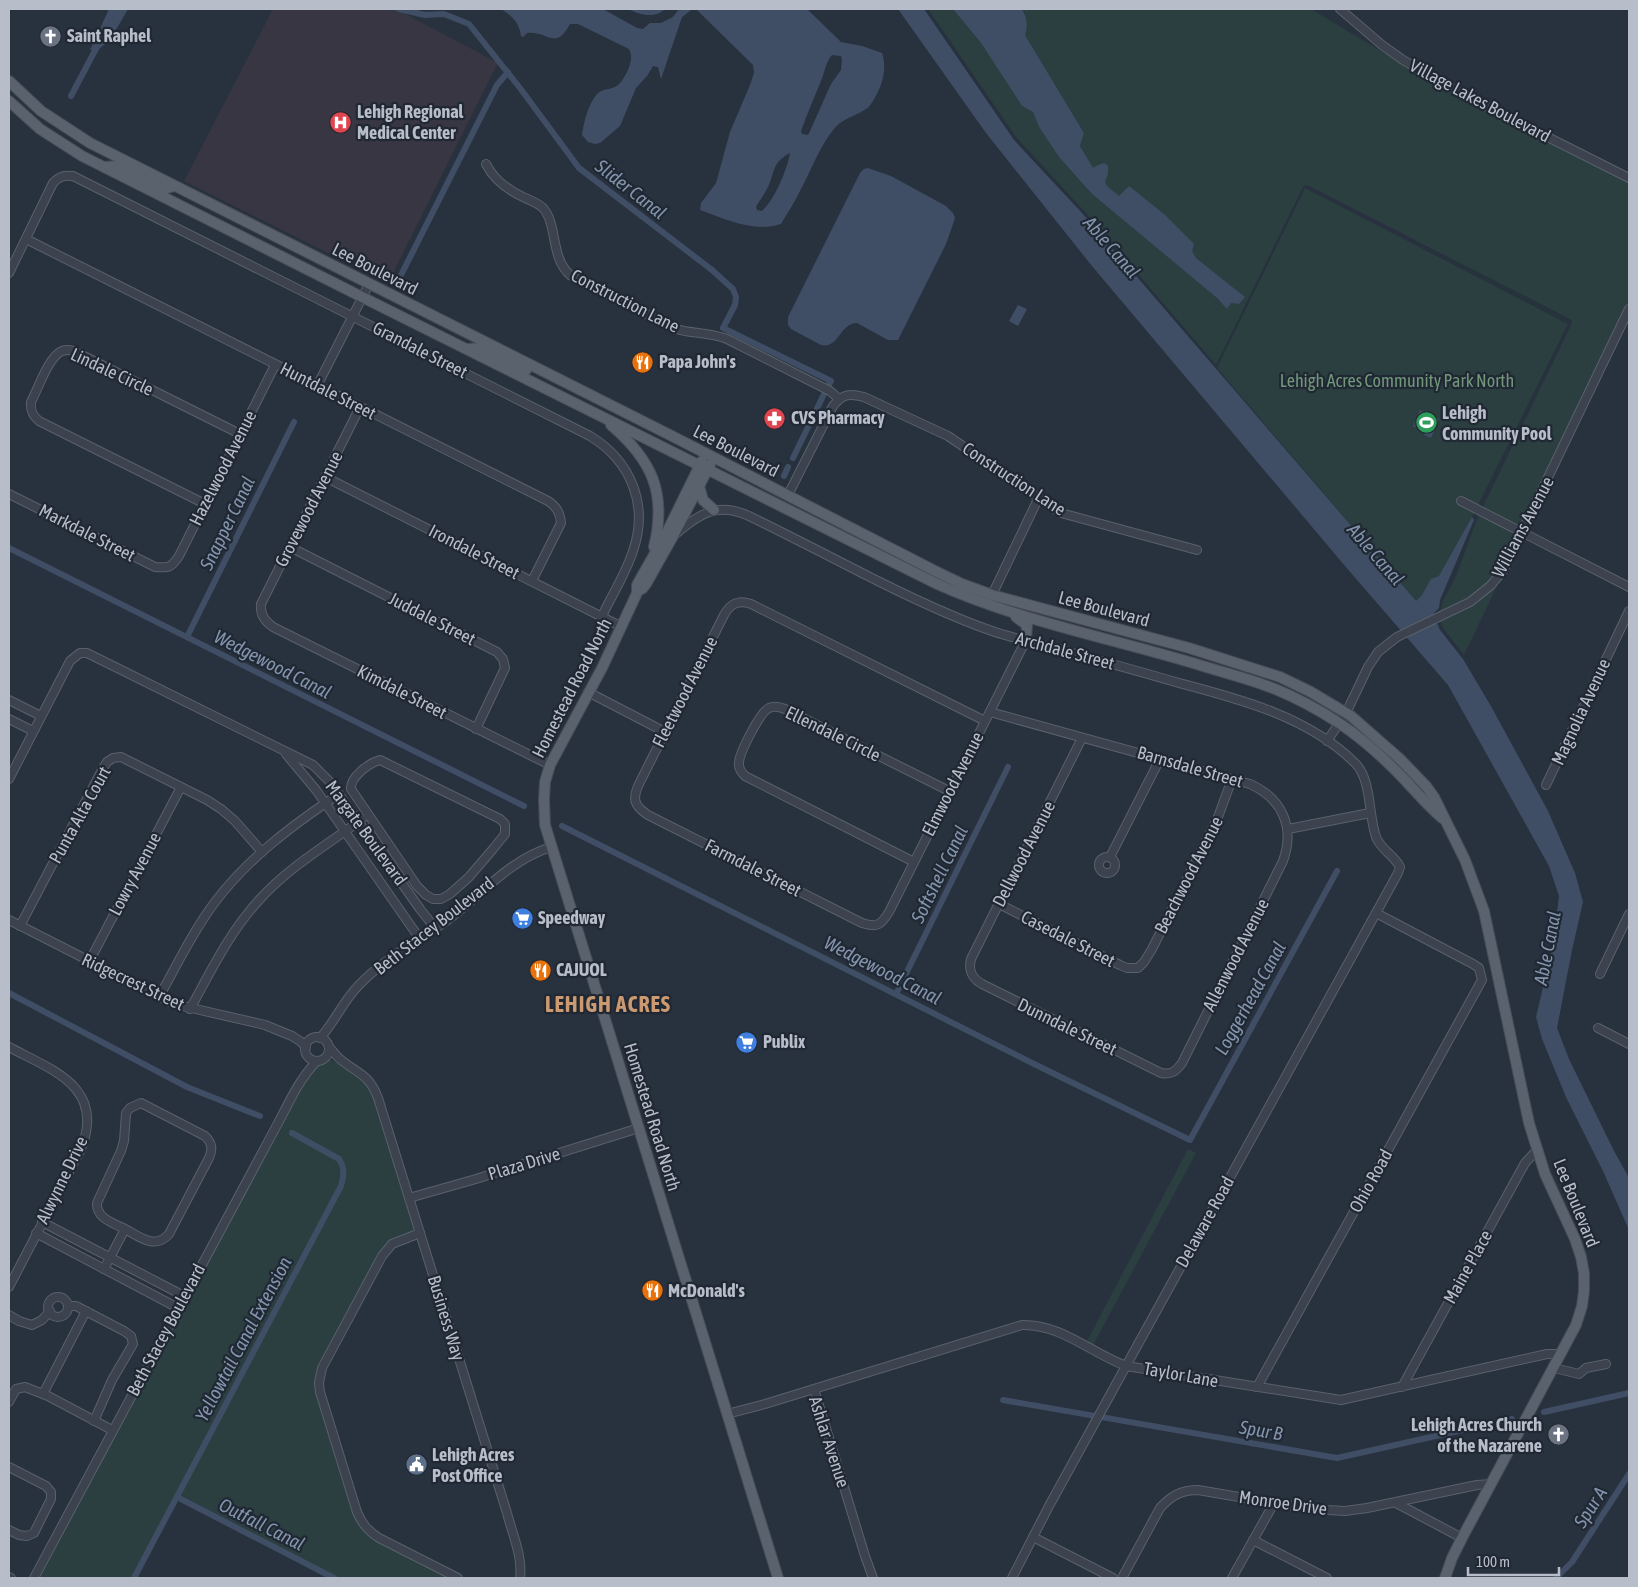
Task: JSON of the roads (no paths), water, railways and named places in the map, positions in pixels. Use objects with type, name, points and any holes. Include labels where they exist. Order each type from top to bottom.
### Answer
[{"type":"main road","name":"Lee Boulevard","points":[[9,82],[42,112],[90,143],[710,455],[962,584],[1009,612],[1187,661],[1274,689],[1304,703],[1368,744],[1446,822]]},
{"type":"main road","name":"Lee Boulevard","points":[[9,101],[28,119],[53,138],[103,167],[934,583],[990,600],[1190,648],[1280,677],[1311,692],[1346,713],[1414,772],[1434,797],[1471,874],[1484,911],[1495,956],[1522,1094],[1537,1150],[1578,1249],[1584,1273],[1584,1291],[1579,1314],[1561,1354],[1462,1538],[1445,1578]]},
{"type":"main road","points":[[103,167],[119,166],[164,189],[174,186]]},
{"type":"main road","points":[[467,349],[481,348],[548,381],[559,384],[564,382]]},
{"type":"main road","points":[[583,407],[608,423],[632,444],[652,476],[658,501],[659,517],[657,537],[648,566]]},
{"type":"main road","name":"Homestead Road North","points":[[710,455],[637,585],[638,590],[622,627],[550,765],[545,782],[545,825],[778,1578]]},
{"type":"main road","name":"Homestead Road North","points":[[638,590],[642,589],[646,584],[674,536],[699,486],[704,467]]},
{"type":"main road","points":[[699,486],[703,500],[714,510]]},
{"type":"main road","points":[[838,534],[852,536],[875,546],[880,547],[883,545]]},
{"type":"main road","points":[[1009,612],[1026,624],[1028,629],[1026,640]]},
{"type":"main road","points":[[1026,640],[1034,629],[1046,622]]},
{"type":"main road","points":[[1074,630],[1086,628],[1131,639],[1136,634]]},
{"type":"street","name":"Village Lakes Boulevard","points":[[1340,9],[1382,45],[1403,60],[1474,100],[1629,178]]},
{"type":"street","name":"Construction Lane","points":[[486,164],[490,171],[507,188],[544,209],[550,224],[559,260],[563,269],[570,275],[676,329],[711,334],[726,339],[830,391],[839,399],[854,394],[864,397],[948,436],[1061,513],[1197,550]]},
{"type":"street","name":"Grandale Street","points":[[26,239],[53,184],[58,178],[65,175],[74,176],[590,436],[611,451],[619,460],[634,488],[638,504],[638,531],[632,554],[602,616]]},
{"type":"street","points":[[9,273],[26,239]]},
{"type":"street","name":"Huntdale Street","points":[[26,239],[554,505],[560,513],[560,523],[532,581]]},
{"type":"street","points":[[317,386],[369,284]]},
{"type":"street","name":"Williams Avenue","points":[[1327,741],[1346,713],[1372,660],[1378,652],[1397,637],[1470,602],[1490,586],[1503,571],[1629,309]]},
{"type":"street","name":"Lindale Circle","points":[[205,504],[40,422],[33,416],[30,409],[31,402],[51,362],[61,351],[68,349],[240,434]]},
{"type":"street","name":"Hazelwood Avenue","points":[[167,568],[174,564],[179,556],[275,365]]},
{"type":"street","points":[[788,496],[828,413],[839,399]]},
{"type":"street","name":"Grovewood Avenue","points":[[260,612],[261,604],[360,407]]},
{"type":"street","name":"Irondale Street","points":[[325,477],[622,627]]},
{"type":"street","name":"Markdale Street","points":[[9,494],[155,567],[167,568]]},
{"type":"street","points":[[990,600],[1039,497]]},
{"type":"street","points":[[1461,501],[1629,587]]},
{"type":"street","name":"Archdale Street","points":[[714,510],[727,509],[742,512],[936,609],[993,631],[1259,706],[1283,716],[1327,741],[1354,762],[1362,773],[1374,831],[1380,846],[1400,867]]},
{"type":"street","points":[[674,536],[696,518],[714,510]]},
{"type":"street","name":"Juddale Street","points":[[290,547],[497,652],[503,659],[505,668],[476,729]]},
{"type":"street","name":"Fleetwood Avenue","points":[[634,801],[639,784],[727,609],[734,603],[742,601],[752,604],[985,721]]},
{"type":"street","name":"Magnolia Avenue","points":[[1546,785],[1629,611]]},
{"type":"street","name":"Kimdale Street","points":[[260,612],[266,622],[273,627],[550,765]]},
{"type":"street","name":"Elmwood Avenue","points":[[877,925],[884,920],[889,912],[1026,640]]},
{"type":"street","name":"Margate Boulevard","points":[[41,716],[70,661],[80,653],[87,653],[285,752],[306,760],[325,776],[339,794],[435,928]]},
{"type":"street","points":[[588,692],[665,732]]},
{"type":"street","points":[[9,700],[41,716],[9,779]]},
{"type":"street","name":"Ellendale Circle","points":[[914,862],[745,776],[740,770],[740,756],[762,713],[770,708],[778,707],[949,792]]},
{"type":"street","name":"Barnsdale Street","points":[[990,712],[1250,784],[1266,793],[1276,804],[1288,829]]},
{"type":"street","points":[[9,719],[33,732]]},
{"type":"street","name":"Dellwood Avenue","points":[[970,972],[969,965],[971,959],[1082,738]]},
{"type":"street","name":"Margate Boulevard","points":[[285,752],[307,778],[346,831],[420,939]]},
{"type":"street","name":"Punta Alta Court","points":[[20,926],[107,762],[113,758],[121,757],[221,809],[242,828],[262,852]]},
{"type":"street","points":[[1110,857],[1160,759]]},
{"type":"street","points":[[380,760],[500,819],[504,822],[506,828],[494,849],[469,877],[450,894],[441,899],[433,899],[426,895],[418,886],[351,789],[350,785],[354,778],[371,764],[380,760]]},
{"type":"street","name":"Beachwood Avenue","points":[[1138,968],[1152,949],[1218,817],[1232,778]]},
{"type":"street","name":"Lowry Avenue","points":[[90,962],[181,787]]},
{"type":"street","points":[[159,997],[190,941],[215,902],[242,870],[262,852],[339,794]]},
{"type":"street","name":"Farmdale Street","points":[[634,801],[640,811],[648,816],[862,923],[870,926],[877,925]]},
{"type":"street","points":[[1288,829],[1370,813]]},
{"type":"street","points":[[190,1009],[223,949],[242,920],[257,903],[288,873],[368,815]]},
{"type":"street","name":"Allenwood Avenue","points":[[1169,1074],[1177,1070],[1182,1063],[1275,878],[1286,853],[1288,829]]},
{"type":"street","name":"Beth Stacey Boulevard","points":[[320,1038],[347,999],[365,979],[465,906],[513,864],[551,847]]},
{"type":"street","name":"Delaware Road","points":[[1012,1578],[1101,1411],[1400,867]]},
{"type":"street","points":[[409,893],[418,886]]},
{"type":"street","name":"Casedale Street","points":[[999,904],[1120,965],[1127,968],[1138,968]]},
{"type":"street","name":"Ohio Road","points":[[1257,1387],[1480,984],[1481,974],[1479,968],[1376,913]]},
{"type":"street","points":[[1600,974],[1629,914]]},
{"type":"street","name":"Ridgecrest Street","points":[[9,920],[174,1004],[252,1021],[292,1036],[306,1047]]},
{"type":"street","name":"Dunndale Street","points":[[970,972],[982,984],[1161,1074],[1169,1074]]},
{"type":"street","name":"Beth Stacey Boulevard","points":[[329,1046],[332,1022]]},
{"type":"street","points":[[1598,1028],[1629,1044]]},
{"type":"street","name":"Ridgecrest Street","points":[[292,1036],[311,1039]]},
{"type":"street","points":[[320,1038],[329,1046],[328,1054],[320,1061],[308,1057],[306,1047],[311,1039],[320,1038]]},
{"type":"street","name":"Business Way","points":[[329,1046],[340,1059],[364,1075],[375,1090],[507,1513],[519,1557],[520,1578]]},
{"type":"street","name":"Alwynne Drive","points":[[9,1047],[65,1077],[79,1093],[87,1113],[86,1133],[81,1149],[9,1287]]},
{"type":"street","name":"Beth Stacey Boulevard","points":[[300,1083],[308,1064],[308,1057]]},
{"type":"street","name":"Business Way","points":[[320,1061],[334,1060],[353,1068]]},
{"type":"street","name":"Beth Stacey Boulevard","points":[[34,1578],[300,1083],[310,1068],[320,1061]]},
{"type":"street","points":[[141,1103],[205,1136],[212,1144],[212,1148],[209,1158],[169,1234],[163,1241],[153,1242],[125,1230],[103,1218],[96,1207],[121,1151],[124,1141],[126,1113],[130,1108],[141,1103]]},
{"type":"street","name":"Plaza Drive","points":[[409,1198],[478,1179],[639,1128]]},
{"type":"street","name":"Maine Place","points":[[1402,1387],[1525,1163],[1537,1150]]},
{"type":"street","points":[[42,1222],[184,1296]]},
{"type":"street","points":[[104,1269],[125,1230]]},
{"type":"street","points":[[36,1233],[178,1308]]},
{"type":"street","points":[[420,1233],[392,1244],[382,1256],[322,1368],[319,1383],[320,1392],[361,1522],[379,1538],[458,1578]]},
{"type":"street","points":[[9,1315],[19,1321],[32,1325],[42,1320],[50,1311],[51,1301],[56,1298],[62,1298],[68,1306],[67,1312],[62,1316],[54,1315],[50,1311]]},
{"type":"street","points":[[68,1306],[76,1306],[124,1331],[131,1336],[133,1344],[112,1380],[94,1420]]},
{"type":"street","points":[[43,1394],[86,1311]]},
{"type":"street","name":"Taylor Lane","points":[[814,1389],[1022,1326],[1034,1325],[1061,1332],[1112,1361],[1126,1366],[1341,1400],[1547,1354],[1561,1354]]},
{"type":"street","points":[[1554,1368],[1579,1374],[1586,1368],[1606,1364]]},
{"type":"street","points":[[9,1402],[16,1389],[25,1387],[43,1394],[112,1430]]},
{"type":"street","name":"Ashlar Avenue","points":[[727,1414],[814,1389],[873,1578]]},
{"type":"street","points":[[9,1467],[46,1486],[51,1492],[51,1499],[34,1533],[27,1536],[19,1535],[9,1530]]},
{"type":"street","name":"Monroe Drive","points":[[1122,1578],[1155,1515],[1168,1499],[1182,1491],[1198,1490],[1316,1510],[1346,1511],[1396,1503],[1477,1484],[1491,1484]]},
{"type":"street","points":[[1232,1578],[1274,1503]]},
{"type":"street","points":[[1396,1503],[1462,1538]]},
{"type":"street","points":[[1033,1537],[1108,1577]]},
{"type":"street","points":[[1253,1540],[1327,1578]]},
{"type":"water","points":[[109,9],[128,9],[110,40],[98,50],[90,50]]},
{"type":"water","points":[[501,9],[603,9],[637,28],[643,29],[650,23],[661,23],[673,17],[679,9],[807,9],[841,42],[862,46],[882,53],[884,73],[878,92],[871,104],[843,121],[829,136],[781,224],[761,227],[751,226],[730,221],[700,210],[701,203],[716,183],[730,132],[754,73],[753,65],[697,10],[691,10],[682,17],[661,79],[658,67],[653,66],[636,88],[620,126],[600,143],[595,144],[588,142],[582,135],[587,113],[597,94],[616,87],[623,79],[631,59],[629,49],[578,24],[570,24],[560,37],[551,38],[540,34],[527,33],[523,37],[512,17]],"holes":[[[832,55],[841,56],[841,70],[831,84],[808,135],[802,134],[801,131],[826,64]],[[790,153],[776,192],[762,211],[757,210],[756,207],[770,183],[776,165]]]},
{"type":"water","points":[[628,9],[665,9],[657,14],[647,15]]},
{"type":"water","points":[[898,9],[924,9],[1014,140],[1082,213],[1416,601],[1422,595],[1431,579],[1439,576],[1472,517],[1474,520],[1440,600],[1439,608],[1433,614],[1440,630],[1463,659],[1492,708],[1548,811],[1575,873],[1583,902],[1557,1028],[1569,1059],[1629,1178],[1629,1230],[1603,1171],[1566,1097],[1542,1039],[1536,1017],[1553,945],[1559,896],[1549,866],[1448,685],[1092,266],[986,133]]},
{"type":"water","points":[[953,9],[1022,9],[1026,22],[1025,35],[1084,133],[1080,146],[1093,168],[1104,163],[1108,166],[1105,182],[1107,186],[1119,196],[1129,186],[1164,214],[1194,244],[1192,251],[1196,258],[1245,297],[1239,304],[1231,303],[1227,309],[1217,298],[1092,194],[1059,157],[1039,127],[1033,112],[1022,106],[981,43]]},
{"type":"water","points":[[868,168],[891,176],[946,206],[955,218],[946,244],[898,340],[888,340],[857,323],[847,327],[832,343],[821,345],[791,329],[788,325],[788,317],[860,173]]},
{"type":"water","points":[[1018,305],[1027,309],[1018,326],[1009,321]]},
{"type":"water","name":"Lehigh Community Pool","points":[[1420,410],[1439,419],[1431,438],[1424,435],[1425,432],[1413,426]]},
{"type":"waterway","name":"Slider Canal","points":[[399,9],[425,15],[444,14],[469,24],[520,88],[579,168],[712,270],[733,289],[736,297],[735,305],[723,328],[831,381],[829,385]]},
{"type":"waterway","points":[[71,96],[99,43]]},
{"type":"waterway","points":[[397,283],[497,85],[508,72]]},
{"type":"waterway","name":"Slider Canal","points":[[793,458],[824,394]]},
{"type":"waterway","name":"Snapper Canal","points":[[187,637],[294,422]]},
{"type":"waterway","name":"Slider Canal","points":[[784,476],[788,467]]},
{"type":"waterway","name":"Wedgewood Canal","points":[[9,548],[524,806]]},
{"type":"waterway","name":"Softshell Canal","points":[[896,994],[1008,767]]},
{"type":"waterway","name":"Wedgewood Canal","points":[[562,826],[1032,1063],[1190,1140],[1337,871]]},
{"type":"waterway","name":"Yellowtail Canal Extension","points":[[9,993],[187,1087],[260,1116]]},
{"type":"waterway","name":"Yellowtail Canal Extension","points":[[134,1578],[341,1186],[343,1172],[339,1159],[292,1133]]},
{"type":"waterway","name":"Spur B","points":[[1544,1412],[1629,1393]]},
{"type":"waterway","name":"Spur B","points":[[1003,1400],[1337,1458],[1512,1419]]},
{"type":"waterway","name":"Spur A","points":[[1556,1578],[1572,1562],[1629,1474]]},
{"type":"waterway","name":"Outfall Canal","points":[[177,1497],[334,1578]]},
{"type":"place","name":"Saint Raphel","points":[[51,36]]},
{"type":"place","name":"Lehigh Regional Medical Center","points":[[341,122]]},
{"type":"place","name":"Papa John's","points":[[643,362]]},
{"type":"place","name":"CVS Pharmacy","points":[[775,418]]},
{"type":"place","name":"Lehigh Community Pool","points":[[1426,423]]},
{"type":"place","name":"Speedway","points":[[522,918]]},
{"type":"place","name":"CAJUOL","points":[[540,970]]},
{"type":"place","name":"Publix","points":[[747,1042]]},
{"type":"place","name":"McDonald's","points":[[652,1291]]},
{"type":"place","name":"Lehigh Acres Church of the Nazarene","points":[[1558,1435]]},
{"type":"place","name":"Lehigh Acres Post Office","points":[[416,1465]]},
{"type":"district","name":"LEHIGH ACRES","points":[[608,1004]]},
{"type":"water label","name":"Able Canal","points":[[1112,247]]},
{"type":"water label","name":"Able Canal","points":[[1376,554]]},
{"type":"water label","name":"Able Canal","points":[[1547,948]]},
{"type":"water label","name":"Loggerhead Canal","points":[[1250,998]]},
{"type":"park label","name":"Lehigh Acres Community Park North","points":[[1397,381]]}]
